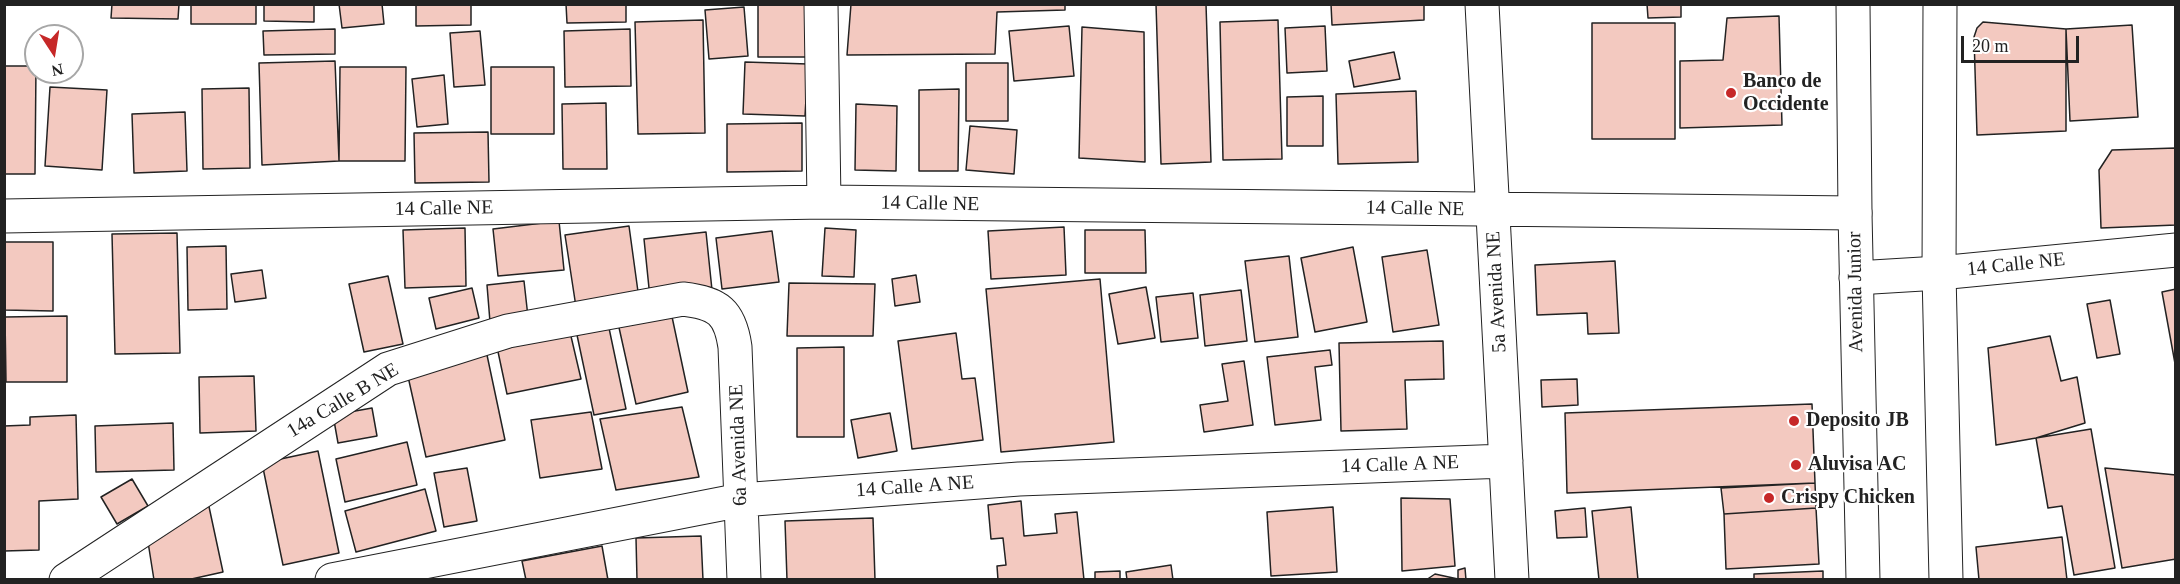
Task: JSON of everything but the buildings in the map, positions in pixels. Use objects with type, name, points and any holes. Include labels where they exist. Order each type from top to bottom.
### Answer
[{"type":"street","points":[[821,4],[824,202]]},
{"type":"street","name":"5a Avenida NE","points":[[1482,4],[1512,579]]},
{"type":"street","name":"Avenida Junior","points":[[1853,4],[1863,579]]},
{"type":"street","points":[[1940,4],[1939,273],[1946,579]]},
{"type":"street","name":"14 Calle NE","points":[[4,216],[824,202],[1855,213]]},
{"type":"street","name":"14 Calle NE","points":[[1856,278],[1939,273],[2175,250]]},
{"type":"street","name":"14a Calle B NE","points":[[66,579],[388,369],[508,330],[683,299],[706,302],[723,312]]},
{"type":"street","name":"6a Avenida NE","points":[[723,312],[732,328],[735,347],[744,579]]},
{"type":"street","name":"14 Calle A NE","points":[[332,579],[741,500],[1019,479],[1506,461]]},
{"type":"place","name":"Banco de Occidente","points":[[1731,93]]},
{"type":"place","name":"Deposito JB","points":[[1794,421]]},
{"type":"place","name":"Aluvisa AC","points":[[1796,465]]},
{"type":"place","name":"Crispy Chicken","points":[[1769,498]]}]
